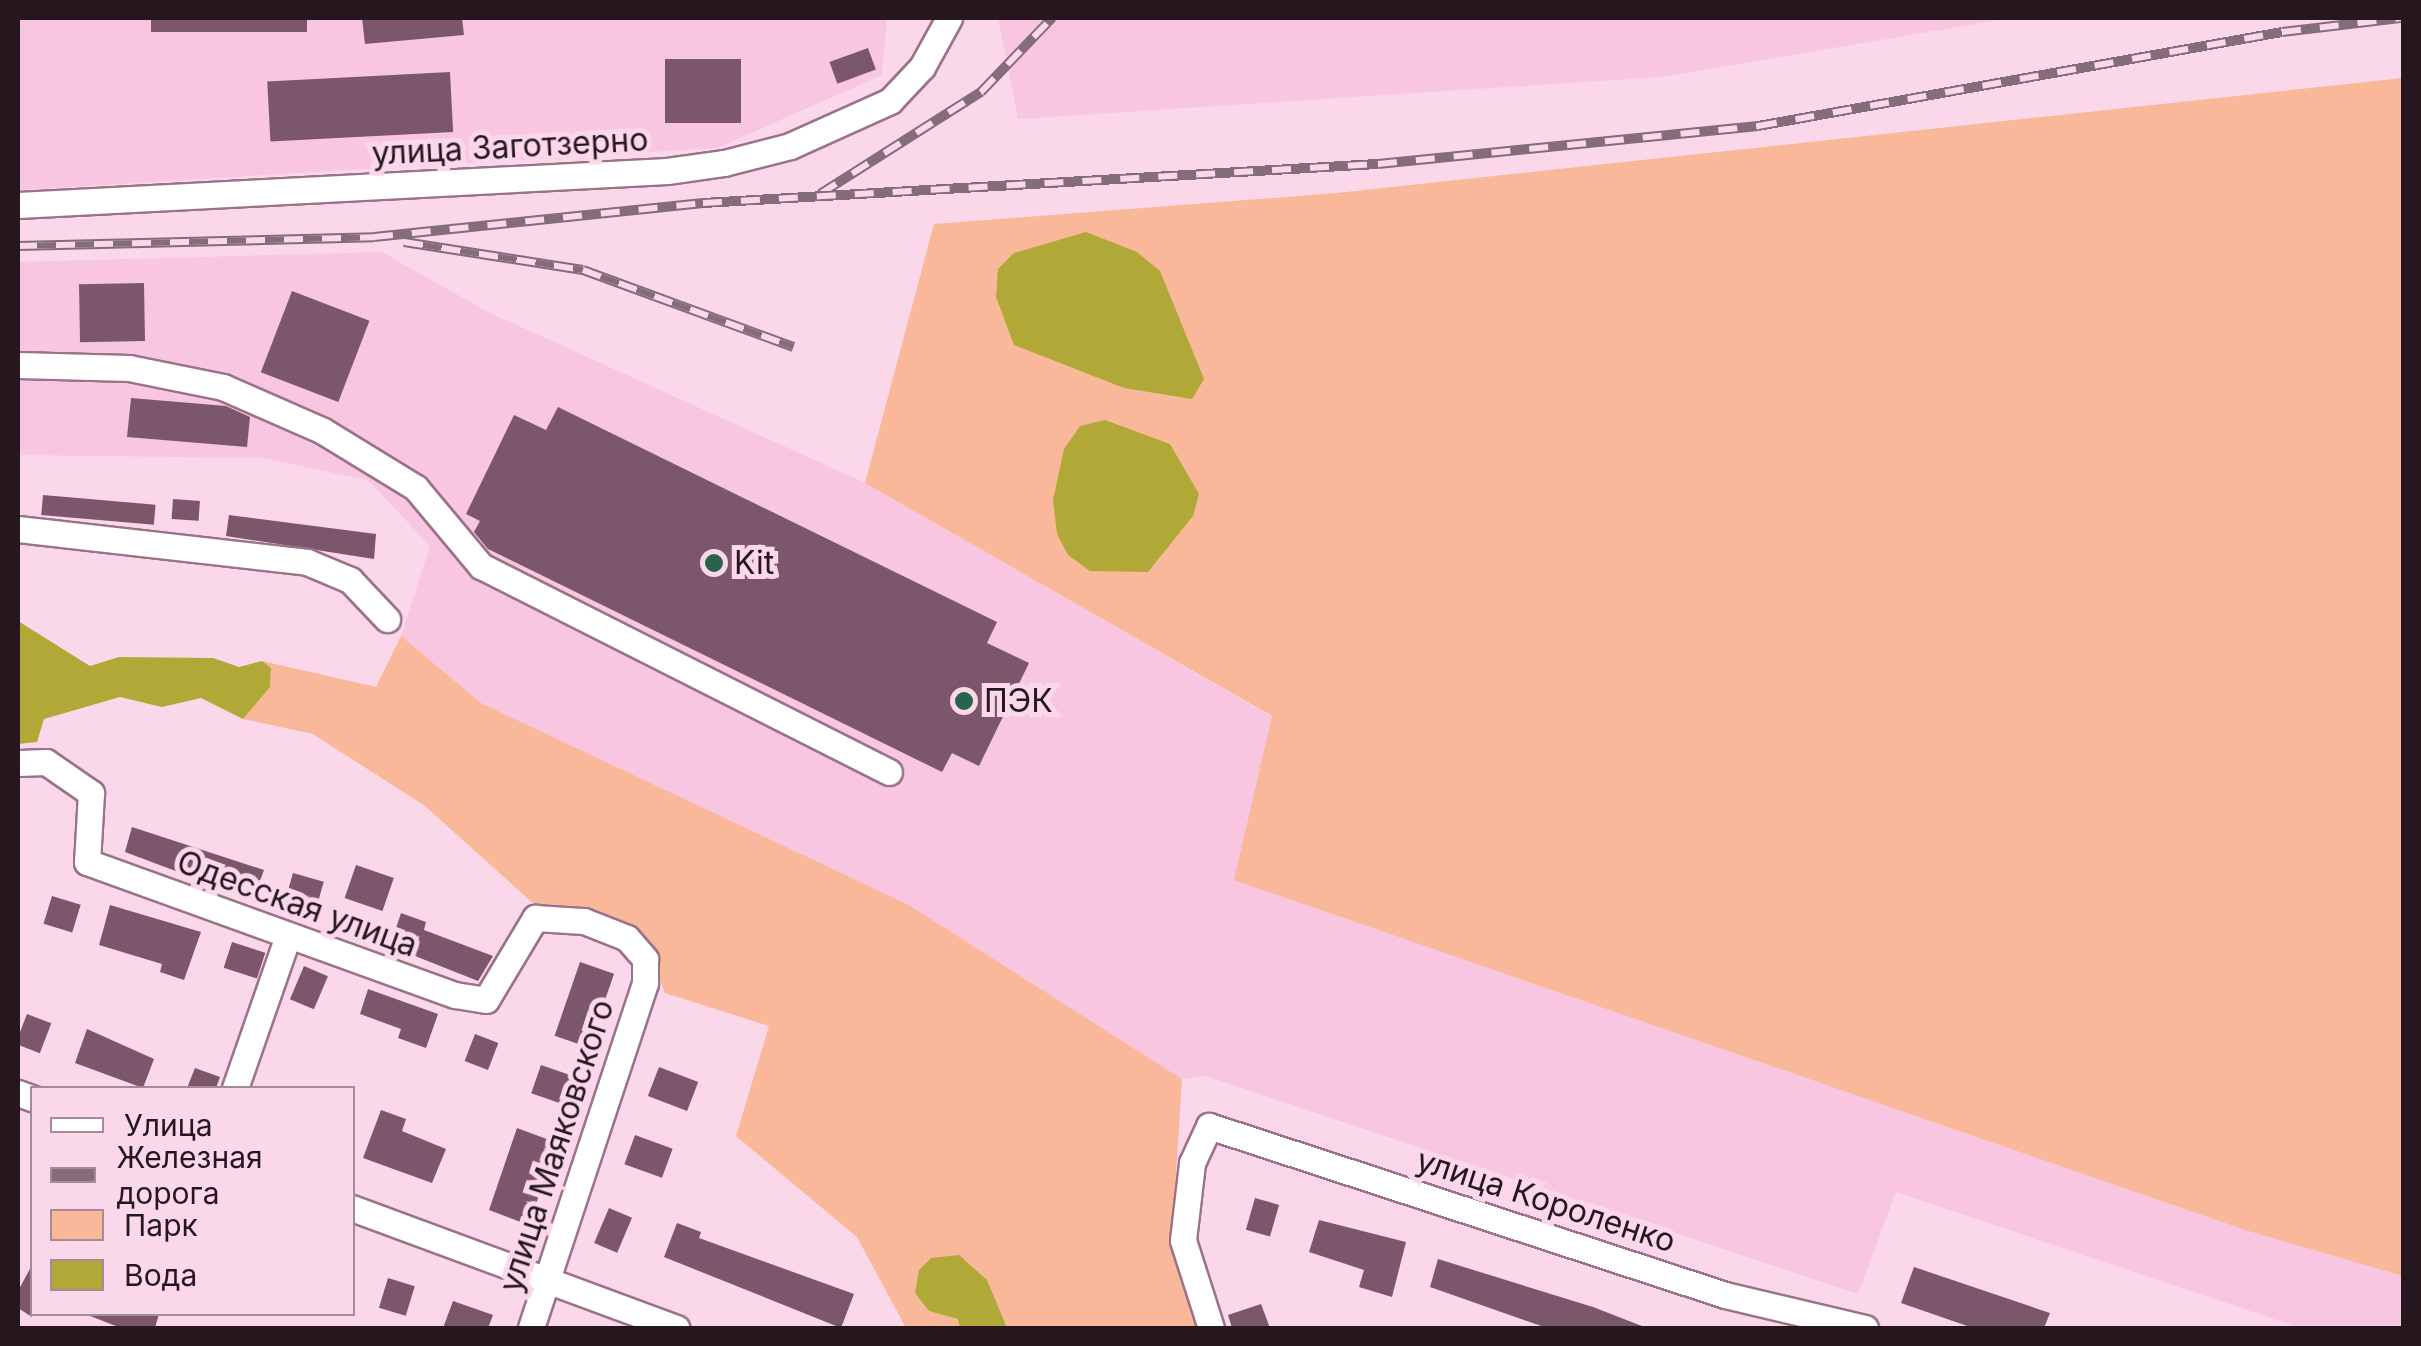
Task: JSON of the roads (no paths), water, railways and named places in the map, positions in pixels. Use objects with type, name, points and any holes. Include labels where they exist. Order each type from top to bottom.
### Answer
[{"type":"street","name":"улица Заготзерно","points":[[18,205],[667,171],[724,162],[790,146],[890,100],[922,68],[950,18]]},
{"type":"street","points":[[18,365],[129,368],[223,386],[324,430],[416,488],[481,566],[889,772]]},
{"type":"street","points":[[18,529],[306,562],[350,580],[387,618]]},
{"type":"street","name":"Одесская улица","points":[[18,762],[46,762],[90,793],[87,862],[288,936],[486,1000],[535,918],[584,921],[626,938],[645,959],[645,983]]},
{"type":"street","points":[[236,1086],[288,936]]},
{"type":"street","name":"улица Маяковского","points":[[530,1328],[645,983]]},
{"type":"street","name":"улица Короленко","points":[[1210,1328],[1182,1240],[1192,1163],[1208,1126],[1725,1295],[1856,1327]]},
{"type":"street","points":[[355,1209],[546,1285],[677,1328]]},
{"type":"water","points":[[1086,232],[1137,252],[1160,271],[1204,379],[1192,399],[1124,388],[1014,345],[996,297],[998,269],[1014,253]]},
{"type":"water","points":[[1105,420],[1170,444],[1199,494],[1193,516],[1148,572],[1090,571],[1068,555],[1057,534],[1053,500],[1064,449],[1080,426]]},
{"type":"water","points":[[18,621],[90,666],[119,657],[213,658],[239,667],[262,661],[271,668],[270,687],[243,719],[201,698],[162,707],[120,697],[44,719],[37,742],[18,744]]},
{"type":"water","points":[[959,1255],[987,1280],[1007,1328],[960,1328],[958,1319],[929,1311],[915,1293],[919,1270],[931,1258]]},
{"type":"railway","points":[[820,194],[981,92],[1052,18]]},
{"type":"railway","points":[[18,246],[374,237],[703,203],[1378,164],[1758,126],[2282,32],[2402,18]]},
{"type":"railway","points":[[404,242],[583,270],[793,347]]},
{"type":"place","name":"Kit","points":[[714,563]]},
{"type":"place","name":"ПЭК","points":[[964,701]]}]
